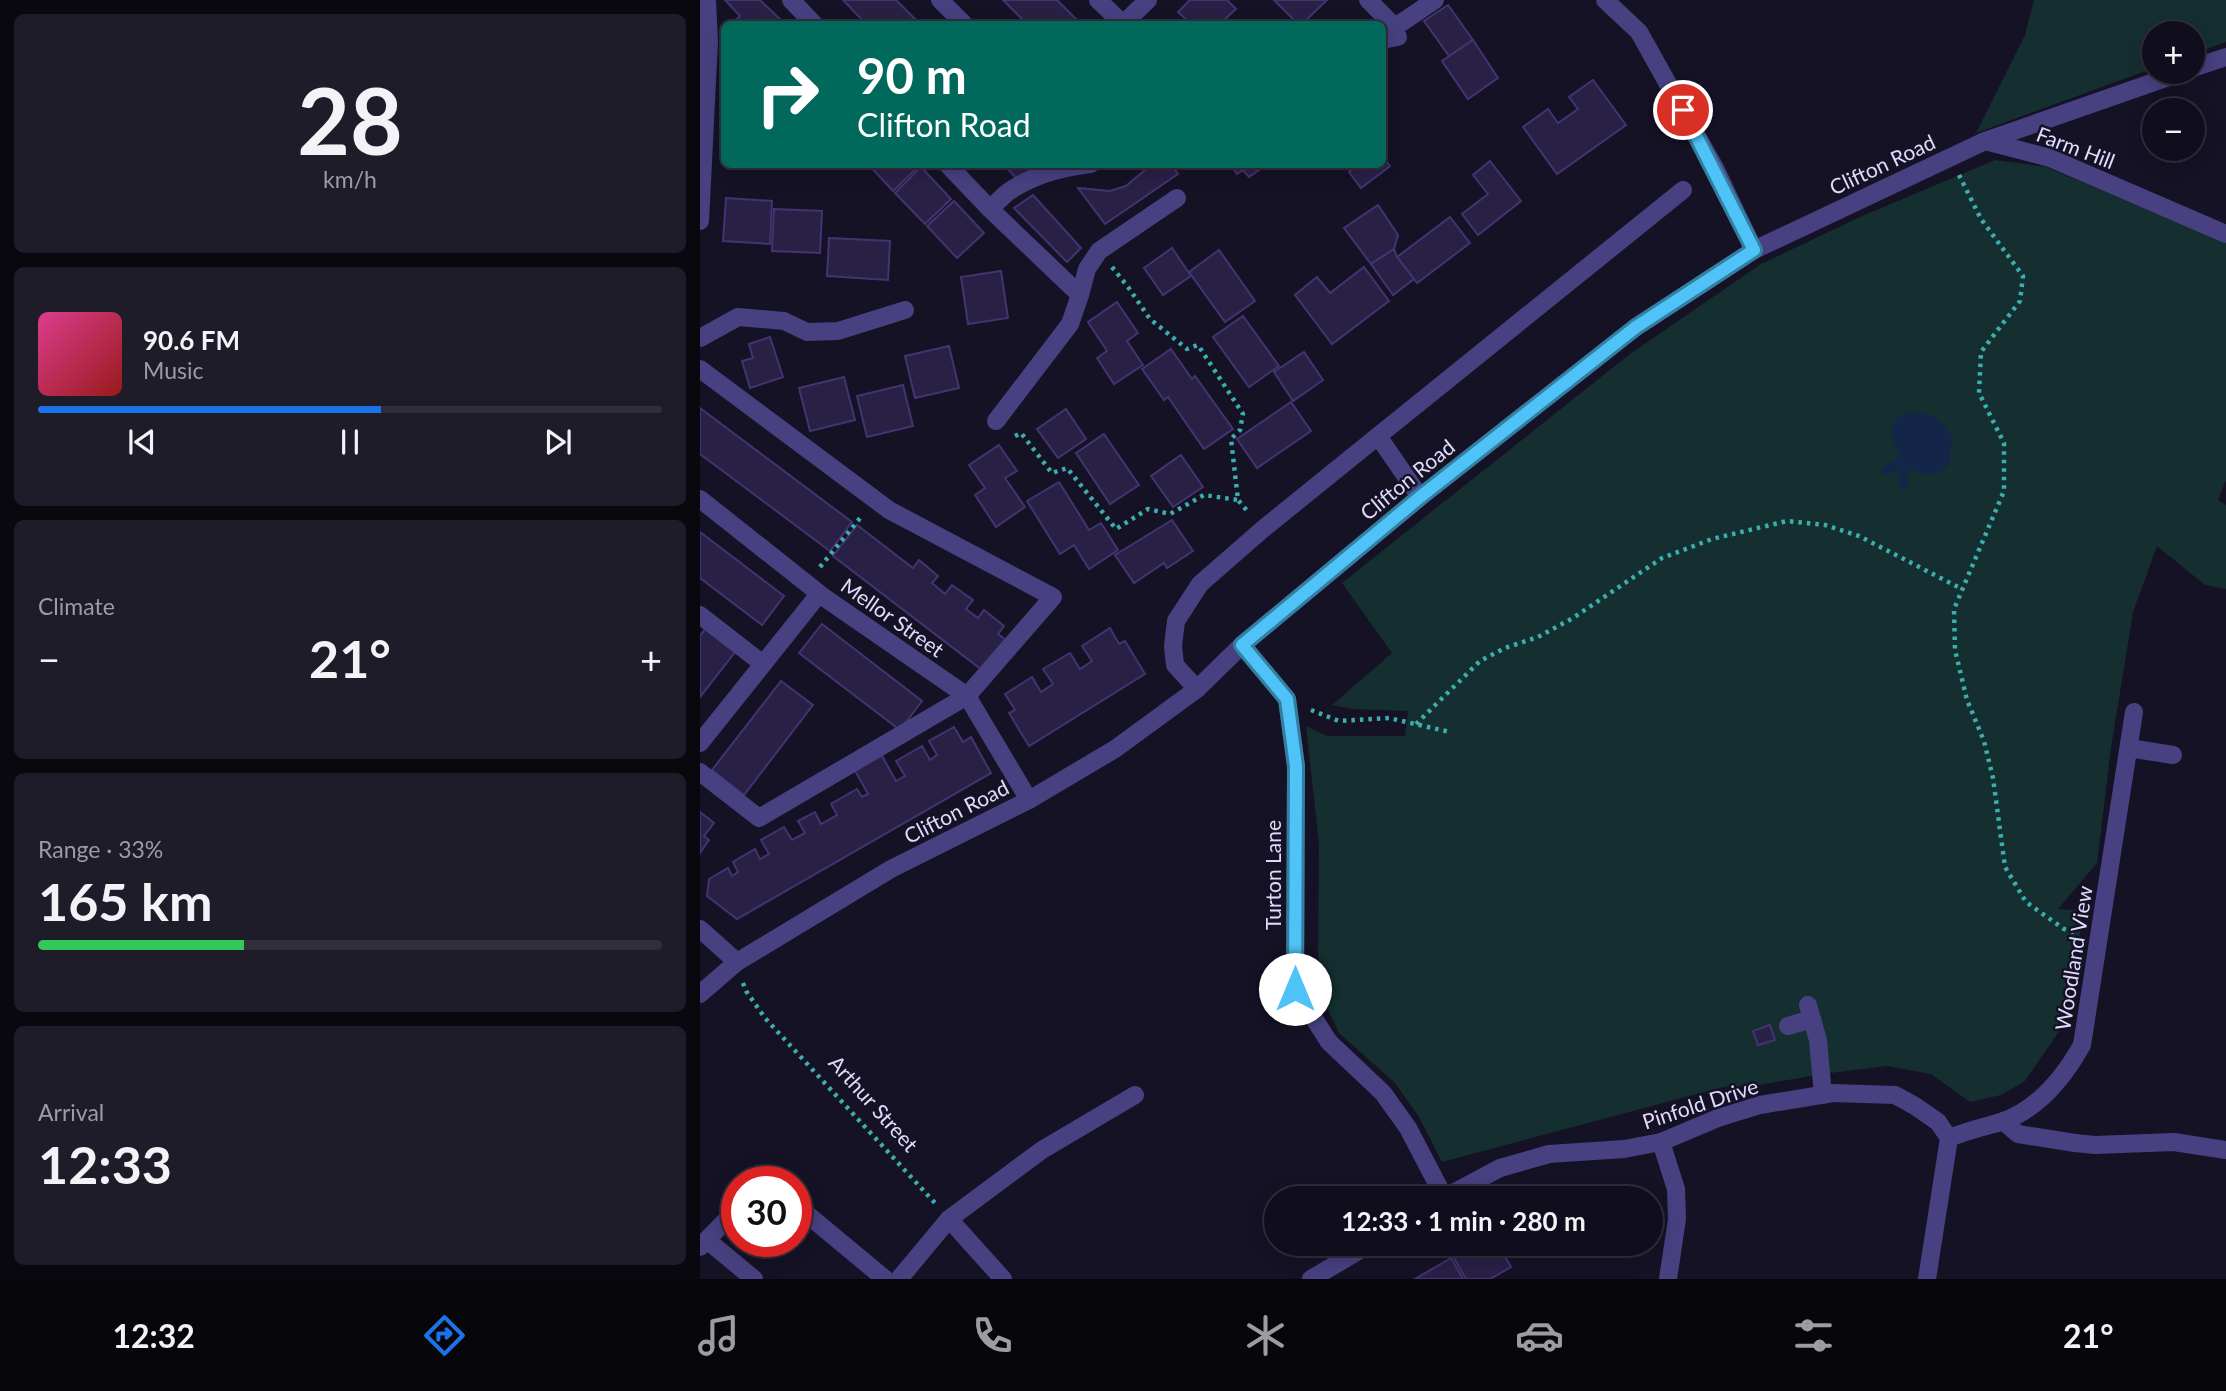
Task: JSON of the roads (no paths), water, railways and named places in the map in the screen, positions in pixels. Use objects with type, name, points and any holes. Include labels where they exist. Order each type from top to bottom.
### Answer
[{"type":"street","points":[[700,221],[709,42],[707,0]]},
{"type":"street","points":[[791,0],[811,21]]},
{"type":"street","points":[[940,0],[961,21]]},
{"type":"street","points":[[1098,0],[1120,21]]},
{"type":"street","points":[[1126,21],[1148,0]]},
{"type":"street","points":[[1368,0],[1382,21]]},
{"type":"street","points":[[1392,35],[1435,0]]},
{"type":"street","points":[[1605,0],[1639,32],[1716,170],[1754,250]]},
{"type":"street","points":[[709,42],[721,56]]},
{"type":"street","points":[[2205,64],[2226,57]]},
{"type":"street","name":"Clifton Road","points":[[700,994],[737,962],[891,869],[1029,800],[1115,749],[1197,689],[1242,645],[1420,497],[1636,327],[1754,250],[1985,141],[2149,84]]},
{"type":"street","name":"Farm Hill","points":[[1985,141],[2050,158],[2226,234]]},
{"type":"street","points":[[951,168],[1080,295]]},
{"type":"street","points":[[990,209],[1011,190],[1064,168]]},
{"type":"street","points":[[1197,689],[1175,665],[1173,646],[1176,621],[1200,584],[1263,529],[1683,190]]},
{"type":"street","points":[[996,421],[1070,324],[1087,270],[1099,251],[1177,198]]},
{"type":"street","points":[[700,338],[738,317],[784,321],[807,332],[838,331],[905,310]]},
{"type":"street","points":[[700,369],[888,510],[1053,597],[967,696],[759,818],[700,772]]},
{"type":"street","points":[[1378,436],[1420,497]]},
{"type":"street","name":"Mellor Street","points":[[700,499],[813,589],[967,696],[1029,800]]},
{"type":"street","points":[[700,743],[763,664],[813,589]]},
{"type":"street","points":[[700,615],[763,664]]},
{"type":"street","name":"Turton Lane","points":[[1242,645],[1287,699],[1296,766],[1295,989],[1329,1042],[1382,1093],[1408,1128],[1437,1186]]},
{"type":"street","name":"Woodland View","points":[[1949,1138],[2003,1121],[2029,1107],[2067,1072],[2082,1045],[2134,712]]},
{"type":"street","points":[[2129,748],[2173,755]]},
{"type":"street","points":[[700,929],[737,962]]},
{"type":"street","points":[[1788,1027],[1810,1012],[1818,1040],[1823,1095]]},
{"type":"street","points":[[900,1279],[949,1219],[1042,1150],[1135,1095]]},
{"type":"street","name":"Pinfold Drive","points":[[1466,1186],[1500,1168],[1549,1154],[1624,1149],[1661,1143],[1718,1118],[1760,1105],[1823,1095],[1895,1095],[1938,1122],[1949,1138]]},
{"type":"street","points":[[2003,1121],[2018,1134],[2075,1143],[2095,1145],[2175,1142],[2226,1150]]},
{"type":"street","points":[[1927,1279],[1949,1138]]},
{"type":"street","points":[[1661,1143],[1676,1189],[1677,1219],[1668,1279]]},
{"type":"street","points":[[812,1218],[885,1279]]},
{"type":"street","points":[[949,1219],[1003,1279]]},
{"type":"street","points":[[721,1225],[703,1243],[754,1279]]},
{"type":"street","points":[[1311,1279],[1350,1256]]},
{"type":"water","points":[[1912,412],[1926,414],[1935,419],[1952,437],[1949,465],[1938,473],[1928,474],[1911,468],[1896,448],[1891,429],[1899,416]]},
{"type":"waterway","points":[[1886,471],[1904,460]]},
{"type":"waterway","points":[[1904,485],[1901,479],[1907,463]]}]
